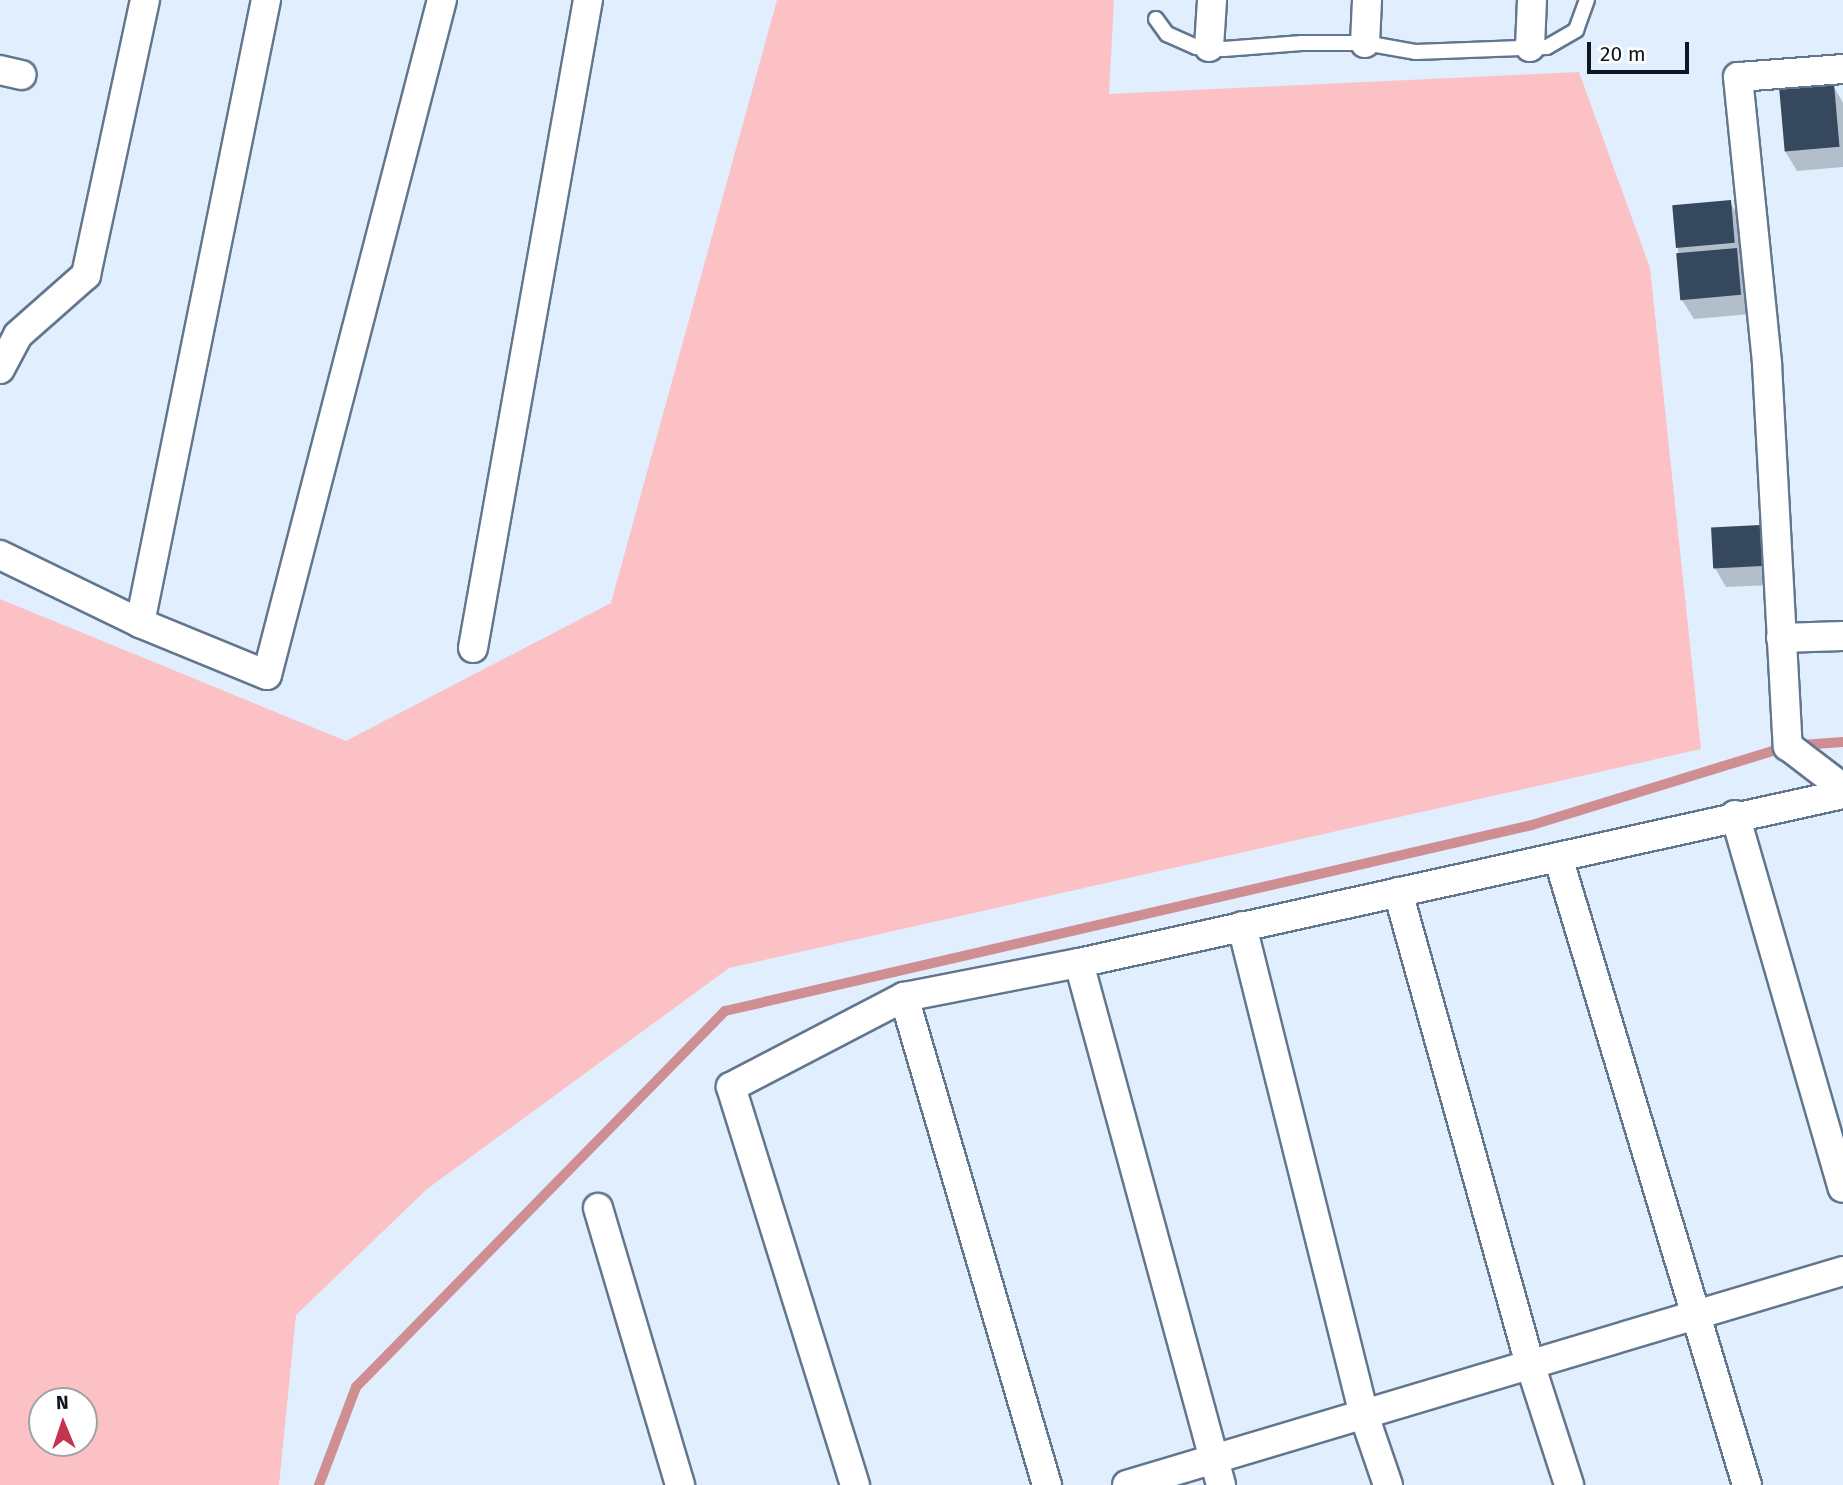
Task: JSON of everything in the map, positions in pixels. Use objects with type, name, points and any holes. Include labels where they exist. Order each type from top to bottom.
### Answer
[{"type":"street","points":[[0,369],[18,335],[86,275],[145,0]]},
{"type":"street","points":[[140,623],[266,0]]},
{"type":"street","points":[[0,555],[140,623],[267,675],[442,0]]},
{"type":"street","points":[[473,648],[588,0]]},
{"type":"street","points":[[1209,47],[1212,0]]},
{"type":"street","points":[[1365,43],[1367,0]]},
{"type":"street","points":[[1530,47],[1532,0]]},
{"type":"street","points":[[1843,69],[1738,77],[1767,364],[1788,746],[1843,788]]},
{"type":"street","points":[[1781,638],[1843,636]]},
{"type":"street","points":[[855,1485],[731,1087],[904,997],[1079,963],[1735,815],[1843,794]]},
{"type":"street","points":[[1735,815],[1843,1188]]},
{"type":"street","points":[[1558,857],[1747,1485]]},
{"type":"street","points":[[1398,892],[1531,1367],[1569,1485]]},
{"type":"street","points":[[1242,926],[1364,1415],[1388,1485]]},
{"type":"street","points":[[1079,963],[1218,1473]]},
{"type":"street","points":[[904,997],[1047,1485]]},
{"type":"street","points":[[597,1208],[680,1485]]},
{"type":"street","points":[[1127,1485],[1218,1473],[1364,1415],[1531,1367],[1695,1313],[1843,1271]]},
{"type":"lane","points":[[1156,19],[1167,34],[1209,47],[1365,43],[1416,52],[1530,47],[1568,39],[1576,30],[1587,0]]},
{"type":"shaded area","points":[[777,0],[1114,0],[1109,94],[1579,72],[1650,268],[1701,749],[729,968],[427,1189],[296,1315],[279,1485],[0,1485],[0,599],[346,741],[611,603]]},
{"type":"building","points":[[1834,84],[1839,147],[1785,152],[1779,89]]},
{"type":"building","points":[[1731,200],[1735,243],[1676,248],[1672,205]]},
{"type":"building","points":[[1737,248],[1741,295],[1680,300],[1676,253]]},
{"type":"building","points":[[1760,525],[1762,566],[1713,569],[1711,528]]},
{"type":"waterway","points":[[319,1485],[356,1387],[725,1011],[1532,825],[1788,746],[1843,742]]}]
